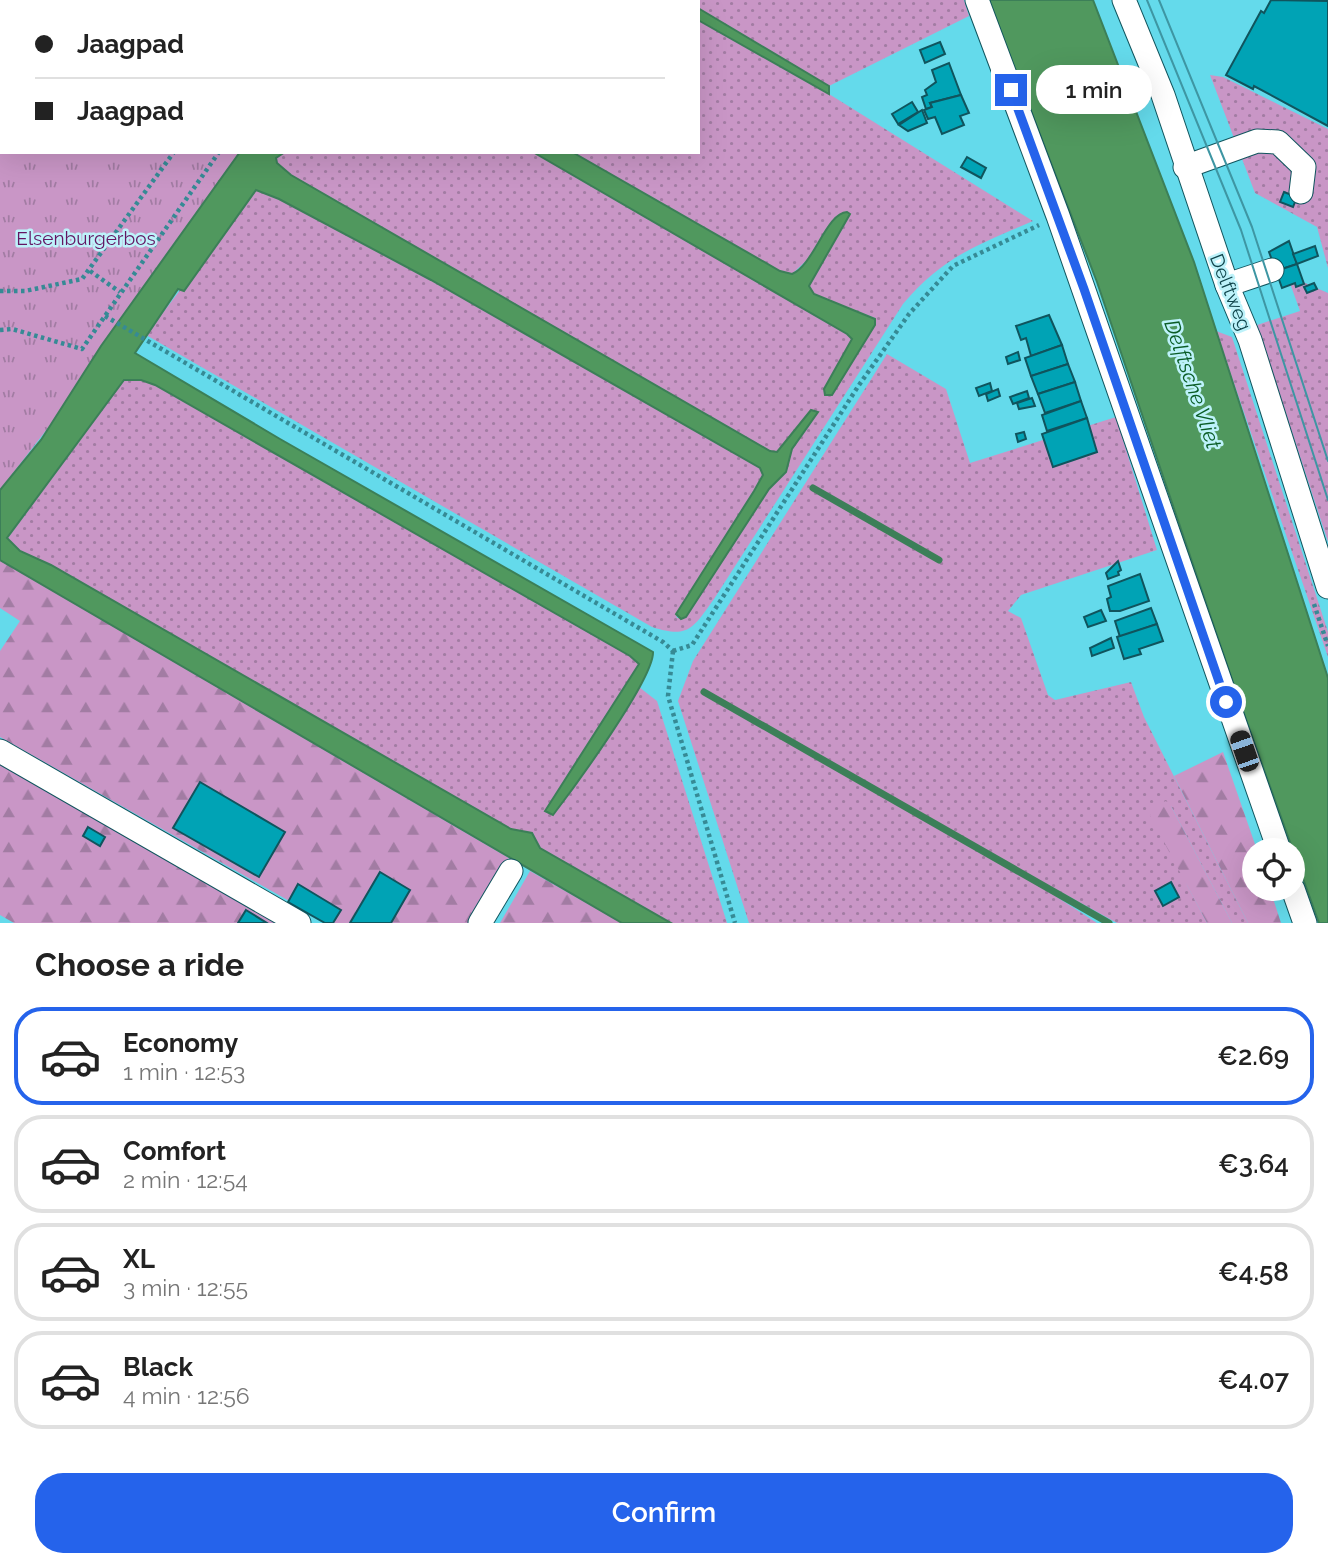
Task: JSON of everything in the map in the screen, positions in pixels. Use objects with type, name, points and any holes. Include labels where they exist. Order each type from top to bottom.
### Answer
[{"type":"street","points":[[977,0],[1058,216],[1275,838]]},
{"type":"street","name":"Delftweg","points":[[1124,0],[1163,95],[1185,167],[1227,285],[1250,340],[1328,587]]},
{"type":"street","points":[[1185,167],[1257,141],[1278,142],[1304,167],[1301,192]]},
{"type":"street","points":[[1227,285],[1272,270]]},
{"type":"street","points":[[0,751],[299,923]]},
{"type":"street","points":[[480,923],[510,871]]},
{"type":"street","points":[[1297,901],[1305,923]]},
{"type":"path","points":[[0,291],[24,291],[82,279],[173,154]]},
{"type":"path","points":[[0,330],[12,329],[82,349],[218,154]]},
{"type":"path","points":[[673,651],[692,645],[859,385],[909,314],[953,266],[1058,216]]},
{"type":"path","points":[[90,271],[120,292]]},
{"type":"path","points":[[104,316],[663,642],[673,651]]},
{"type":"path","points":[[673,651],[668,696],[736,923]]},
{"type":"green space","points":[[700,0],[964,0],[969,16],[829,86],[700,9]]},
{"type":"green space","points":[[700,21],[829,94],[1033,221],[978,245],[947,263],[903,304],[714,599],[695,624],[674,632],[652,627],[146,335],[256,190],[279,199],[431,280],[760,468],[763,475],[676,614],[677,618],[686,617],[769,489],[785,472],[792,449],[812,422],[811,410],[777,452],[770,451],[291,175],[277,163],[276,158],[282,154],[536,154],[847,334],[852,339],[824,389],[825,395],[831,395],[875,325],[875,318],[813,294],[809,286],[850,215],[823,235],[808,259],[792,274],[780,271],[575,154],[700,154]]},
{"type":"green space","points":[[1210,75],[1223,77],[1328,129],[1328,268],[1317,227],[1255,193]]},
{"type":"green space","name":"Elsenburgerbos","points":[[0,154],[259,154],[0,490]]},
{"type":"green space","points":[[1287,275],[1328,293],[1328,542],[1257,325],[1300,311]]},
{"type":"green space","points":[[1216,331],[1232,337],[1328,632],[1328,657]]},
{"type":"green space","points":[[887,354],[946,389],[970,463],[1116,417],[1157,550],[1021,595],[1008,611],[1021,618],[1048,695],[1055,700],[1131,682],[1144,717],[1248,923],[1232,923],[1171,806],[1187,885],[1207,923],[1117,923],[983,849],[1097,923],[749,923],[678,701],[693,661]]},
{"type":"green space","points":[[124,380],[141,380],[155,385],[630,656],[639,664],[545,811],[553,815],[639,687],[657,701],[727,923],[671,923],[539,848],[533,833],[511,829],[51,565],[20,551],[7,539]]},
{"type":"green space","points":[[0,560],[509,858],[472,923],[328,923],[0,737],[0,651],[20,621],[0,608]]},
{"type":"green space","points":[[1223,752],[1253,838],[1242,838],[1242,901],[1274,901],[1281,923],[1248,923],[1174,776]]},
{"type":"green space","points":[[0,764],[275,923],[14,923],[0,915]]},
{"type":"green space","points":[[1166,801],[1232,923],[1207,923],[1150,816],[1151,807]]},
{"type":"green space","points":[[530,871],[622,923],[500,923]]},
{"type":"water","name":"Delftsche Vliet","points":[[988,0],[1093,0],[1194,262],[1328,678],[1328,923],[1319,923],[1305,884],[1305,838],[1289,838],[1097,282]]},
{"type":"water","points":[[700,9],[829,86],[829,94],[700,21]]},
{"type":"water","points":[[239,154],[282,154],[276,158],[277,163],[291,175],[770,451],[777,452],[811,410],[818,412],[792,449],[786,472],[769,489],[686,617],[681,619],[676,614],[754,491],[763,475],[760,468],[431,280],[279,199],[256,190],[184,291],[178,289],[135,353],[653,652],[650,666],[627,709],[553,815],[545,811],[639,664],[630,656],[155,385],[141,380],[124,380],[7,538],[20,551],[51,565],[511,829],[532,833],[540,848],[671,923],[622,923],[0,560],[0,490],[41,440],[101,346]]},
{"type":"water","points":[[536,154],[575,154],[780,271],[792,274],[807,261],[833,221],[847,212],[850,214],[809,286],[814,294],[875,319],[875,325],[832,395],[825,395],[824,389],[852,339]]},
{"type":"building","points":[[1271,0],[1328,1],[1328,126],[1254,86],[1253,89],[1226,75],[1261,11],[1264,13]]},
{"type":"building","points":[[940,42],[945,54],[925,63],[920,50]]},
{"type":"building","points":[[949,63],[961,95],[930,103],[932,107],[926,109],[922,97],[927,95],[925,90],[936,82],[932,70]]},
{"type":"building","points":[[961,95],[969,113],[960,116],[964,125],[942,134],[935,117],[928,119],[924,110],[932,107],[930,103]]},
{"type":"building","points":[[912,102],[918,112],[898,124],[892,114]]},
{"type":"building","points":[[922,110],[927,123],[908,131],[899,125]]},
{"type":"building","points":[[967,157],[986,168],[981,178],[961,167]]},
{"type":"building","points":[[1284,192],[1297,197],[1293,207],[1280,202]]},
{"type":"building","points":[[1289,241],[1297,264],[1276,271],[1269,252]]},
{"type":"building","points":[[1315,246],[1318,256],[1297,264],[1293,254]]},
{"type":"building","points":[[1297,264],[1304,284],[1296,287],[1295,283],[1282,288],[1276,271]]},
{"type":"building","points":[[1314,283],[1317,289],[1307,293],[1304,287]]},
{"type":"building","points":[[1049,315],[1062,345],[1031,356],[1026,338],[1021,340],[1016,326]]},
{"type":"building","points":[[1062,345],[1068,364],[1031,376],[1025,358]]},
{"type":"building","points":[[1018,352],[1020,360],[1008,364],[1006,357]]},
{"type":"building","points":[[1068,364],[1075,382],[1038,394],[1031,376]]},
{"type":"building","points":[[1075,382],[1081,401],[1045,413],[1038,394]]},
{"type":"building","points":[[990,383],[992,391],[979,396],[976,388]]},
{"type":"building","points":[[998,389],[1000,396],[988,401],[986,394]]},
{"type":"building","points":[[1027,391],[1029,398],[1013,404],[1010,397]]},
{"type":"building","points":[[1032,398],[1035,406],[1019,409],[1017,403]]},
{"type":"building","points":[[1081,401],[1087,418],[1047,431],[1042,415]]},
{"type":"building","points":[[1087,418],[1097,452],[1053,467],[1042,434]]},
{"type":"building","points":[[1024,432],[1026,439],[1018,442],[1016,434]]},
{"type":"building","points":[[1118,561],[1121,570],[1119,575],[1108,579],[1106,573]]},
{"type":"building","points":[[1140,574],[1149,601],[1120,611],[1110,611],[1107,599],[1111,597],[1108,586]]},
{"type":"building","points":[[1151,608],[1157,624],[1120,637],[1115,621]]},
{"type":"building","points":[[1101,610],[1106,621],[1088,627],[1084,617]]},
{"type":"building","points":[[1157,624],[1163,641],[1139,649],[1141,654],[1124,659],[1117,637]]},
{"type":"building","points":[[1111,638],[1114,648],[1092,656],[1090,648]]},
{"type":"building","points":[[200,782],[285,832],[259,877],[173,828]]},
{"type":"building","points":[[88,827],[105,837],[100,846],[83,836]]},
{"type":"building","points":[[380,872],[410,890],[391,923],[350,923]]},
{"type":"building","points":[[1171,882],[1179,897],[1163,906],[1155,891]]},
{"type":"building","points":[[298,884],[341,910],[333,923],[325,923],[288,902]]},
{"type":"building","points":[[246,910],[267,923],[238,923]]},
{"type":"waterway","points":[[813,488],[939,560]]},
{"type":"waterway","points":[[704,692],[1109,923]]},
{"type":"tram line","points":[[1147,0],[1241,230],[1328,500]]},
{"type":"tram line","points":[[1159,0],[1252,227],[1328,461]]},
{"type":"route","points":[[1011,90],[1118,385],[1226,702]]}]
